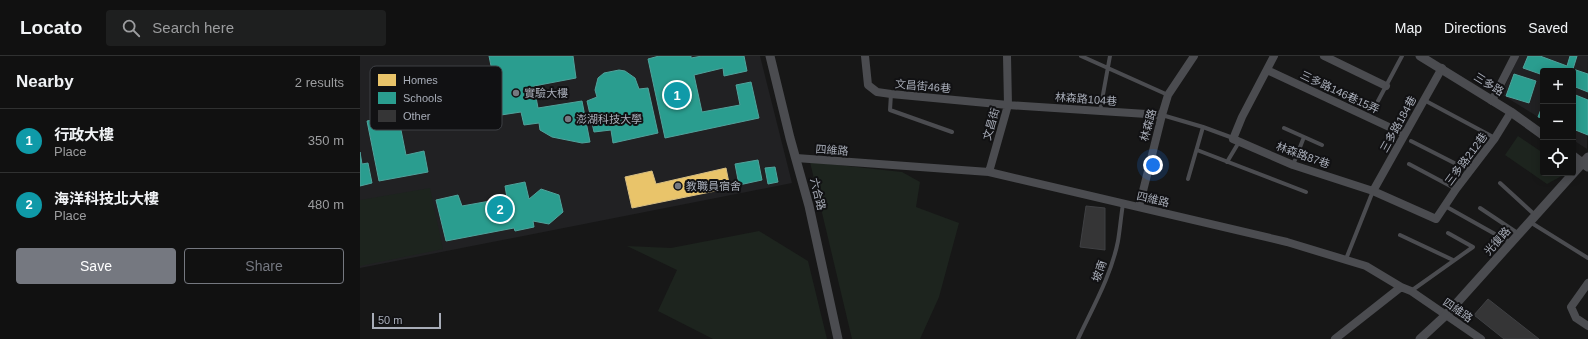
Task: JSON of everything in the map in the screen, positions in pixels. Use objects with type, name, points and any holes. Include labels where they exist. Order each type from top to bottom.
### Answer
[{"type":"street","name":"六合路","points":[[770,56],[809,206],[838,339]]},
{"type":"street","name":"文昌街46巷","points":[[865,56],[868,85],[877,92],[1008,105]]},
{"type":"street","name":"文昌街","points":[[989,172],[1008,105],[1006,56]]},
{"type":"street","name":"林森路","points":[[1139,207],[1168,95],[1194,56]]},
{"type":"street","points":[[1236,140],[1242,117],[1274,56]]},
{"type":"street","points":[[1324,56],[1386,86]]},
{"type":"street","name":"三多路","points":[[1420,56],[1442,68],[1511,112],[1540,133]]},
{"type":"street","points":[[1492,100],[1515,56]]},
{"type":"street","name":"三多路184巷","points":[[1373,191],[1442,68]]},
{"type":"street","name":"三多路146巷15弄","points":[[1267,70],[1404,134]]},
{"type":"street","name":"林森路104巷","points":[[1008,105],[1162,115]]},
{"type":"street","name":"三多路212巷","points":[[1436,219],[1456,189],[1495,138],[1511,112]]},
{"type":"street","name":"林森路87巷","points":[[1236,140],[1293,165],[1373,191],[1436,219]]},
{"type":"street","name":"四維路","points":[[796,158],[989,172],[1287,242],[1366,266],[1401,287],[1411,291],[1481,339]]},
{"type":"street","points":[[1576,158],[1586,163]]},
{"type":"street","name":"光復路","points":[[1420,339],[1446,315],[1512,243],[1532,218],[1586,163]]},
{"type":"street","points":[[1588,283],[1571,307],[1576,318],[1588,326]]},
{"type":"street","points":[[1335,339],[1401,287]]},
{"type":"lane","points":[[1081,56],[1168,95]]},
{"type":"lane","points":[[1100,112],[1110,56]]},
{"type":"lane","points":[[1378,101],[1402,56]]},
{"type":"lane","points":[[891,94],[890,110],[952,132]]},
{"type":"lane","points":[[1424,100],[1495,138]]},
{"type":"lane","name":"林森路87巷","points":[[1162,115],[1203,127],[1236,140]]},
{"type":"lane","points":[[1188,179],[1203,127]]},
{"type":"lane","points":[[1284,128],[1322,145]]},
{"type":"lane","points":[[1293,165],[1304,137]]},
{"type":"lane","points":[[1227,162],[1236,140]]},
{"type":"lane","points":[[1411,141],[1471,171]]},
{"type":"lane","points":[[1197,150],[1306,192]]},
{"type":"lane","points":[[1409,164],[1456,189]]},
{"type":"lane","points":[[1500,183],[1532,218],[1588,258]]},
{"type":"lane","points":[[1346,259],[1373,191]]},
{"type":"lane","name":"坡南","points":[[1078,339],[1103,286],[1113,259],[1118,241],[1123,204]]},
{"type":"lane","points":[[1445,206],[1512,243]]},
{"type":"lane","points":[[1480,208],[1519,235]]},
{"type":"lane","points":[[1411,291],[1473,247],[1448,233]]},
{"type":"lane","points":[[1400,235],[1453,260]]},
{"type":"shaded area","name":"澎湖科技大學","points":[[360,56],[760,56],[792,183],[360,268]]},
{"type":"shaded area","points":[[1519,56],[1588,56],[1587,149],[1576,142],[1576,68],[1540,68],[1540,118],[1501,94]]},
{"type":"shaded area","points":[[1518,136],[1540,151],[1540,176],[1562,176],[1547,184],[1505,155]]},
{"type":"shaded area","points":[[810,162],[902,172],[920,182],[916,207],[959,223],[939,297],[920,339],[852,339]]},
{"type":"shaded area","points":[[430,188],[443,249],[360,266],[360,200]]},
{"type":"shaded area","points":[[759,231],[808,261],[827,339],[713,339],[658,311],[677,270],[627,246],[671,248]]},
{"type":"building: Homes","name":"教職員宿舍","points":[[726,168],[730,188],[632,208],[625,177],[652,171],[656,184]]},
{"type":"building: Schools","name":"實驗大樓","points":[[489,56],[573,56],[576,78],[534,86],[538,108],[582,101],[590,142],[582,143],[552,137],[540,130],[539,123],[524,125],[521,112],[502,115],[502,66],[491,66]]},
{"type":"building: Schools","points":[[659,56],[691,56],[691,58],[702,56],[744,56],[747,71],[724,76],[723,68],[694,75],[702,112],[740,105],[736,85],[751,82],[759,118],[665,138],[648,59]]},
{"type":"building: Schools","points":[[1528,56],[1540,56],[1567,66],[1570,56],[1577,56],[1573,68],[1540,68],[1540,74],[1523,68]]},
{"type":"building: Schools","points":[[619,70],[625,71],[635,78],[639,89],[648,88],[658,133],[613,143],[611,130],[594,132],[587,101],[597,97],[595,90],[598,78],[604,73]]},
{"type":"building: Schools","points":[[1576,70],[1588,74],[1588,92],[1576,87]]},
{"type":"building: Schools","points":[[1514,74],[1536,81],[1529,103],[1506,96]]},
{"type":"building: Schools","points":[[1576,95],[1588,100],[1588,135],[1576,130]]},
{"type":"building: Schools","points":[[370,120],[370,130],[401,130],[406,155],[424,151],[428,172],[379,181],[367,121]]},
{"type":"building: Schools","points":[[360,152],[362,164],[368,163],[372,183],[360,186]]},
{"type":"building: Schools","points":[[758,160],[762,180],[739,185],[735,164]]},
{"type":"building: Schools","points":[[775,167],[778,182],[768,184],[765,168]]},
{"type":"building: Schools","points":[[525,182],[529,199],[541,189],[559,195],[563,212],[549,224],[533,221],[534,227],[515,231],[514,228],[446,241],[436,200],[458,195],[462,206],[507,198],[505,186]]},
{"type":"building: Other","points":[[1086,206],[1105,208],[1105,250],[1080,247]]},
{"type":"building: Other","points":[[1488,299],[1539,339],[1504,339],[1474,315]]},
{"type":"place","name":"實驗大樓","points":[[516,93]]},
{"type":"place","name":"行政大樓","points":[[677,95]]},
{"type":"place","name":"澎湖科技大學","points":[[568,119]]},
{"type":"place","name":"教職員宿舍","points":[[678,186]]},
{"type":"place","name":"海洋科技北大樓","points":[[500,209]]}]
